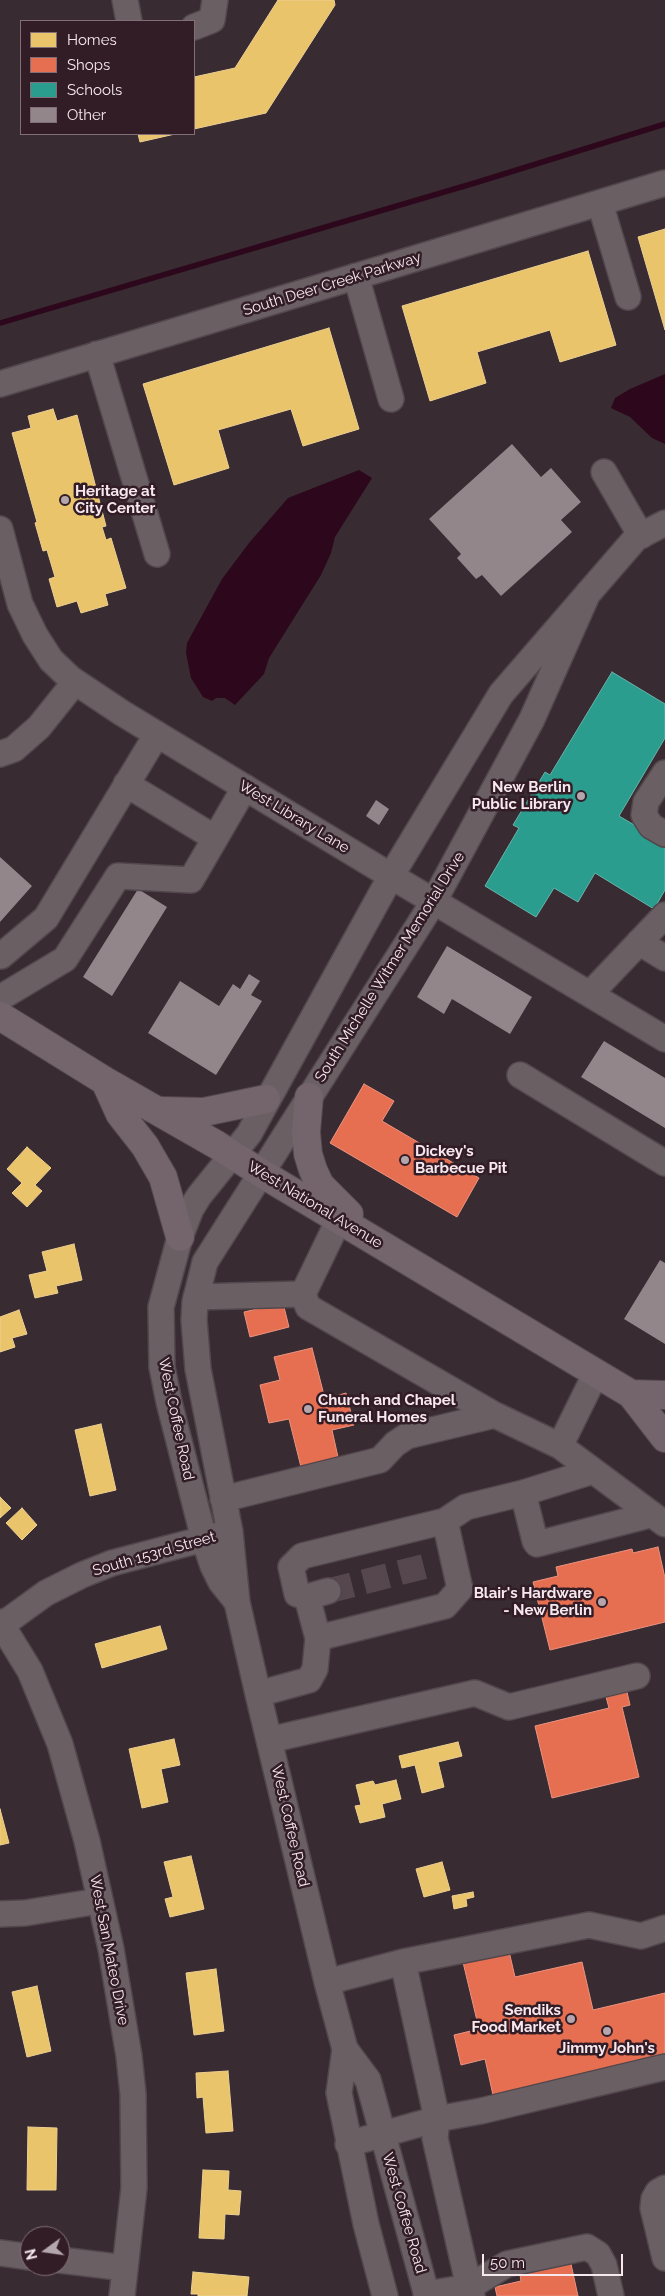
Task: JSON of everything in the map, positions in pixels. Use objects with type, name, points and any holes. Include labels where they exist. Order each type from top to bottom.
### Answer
[{"type":"main road","name":"West National Avenue","points":[[0,1016],[105,1081],[233,1154],[261,1173],[341,1214],[385,1247],[631,1394],[665,1438]]},
{"type":"main road","points":[[105,1081],[120,1114],[155,1161],[164,1177],[180,1237]]},
{"type":"main road","points":[[309,1097],[306,1132],[308,1154],[320,1185],[341,1214]]},
{"type":"main road","points":[[157,1111],[204,1112],[266,1099]]},
{"type":"main road","name":"West National Avenue","points":[[631,1394],[665,1395]]},
{"type":"street","points":[[126,0],[129,20]]},
{"type":"street","points":[[195,27],[212,20],[216,0]]},
{"type":"street","name":"South Deer Creek Parkway","points":[[0,384],[665,183]]},
{"type":"street","points":[[600,203],[628,296]]},
{"type":"street","points":[[356,276],[391,399]]},
{"type":"street","points":[[98,354],[157,554]]},
{"type":"street","points":[[604,472],[642,536]]},
{"type":"street","name":"South Michelle Witmer Memorial Drive","points":[[233,1154],[249,1134],[266,1099],[390,876],[500,694],[636,538],[665,523]]},
{"type":"street","name":"West Library Lane","points":[[0,529],[20,604],[35,635],[51,660],[75,682],[390,876],[665,1039]]},
{"type":"street","name":"South Michelle Witmer Memorial Drive","points":[[261,1173],[434,901],[532,719],[588,593]]},
{"type":"street","points":[[0,754],[14,749],[39,727],[75,682]]},
{"type":"street","points":[[32,979],[1,956],[46,918],[157,734]]},
{"type":"street","points":[[665,773],[646,802],[644,815],[651,826],[665,834]]},
{"type":"street","points":[[126,784],[215,838]]},
{"type":"street","points":[[0,998],[65,959],[118,876],[191,880],[245,787]]},
{"type":"street","points":[[590,994],[665,915]]},
{"type":"street","points":[[639,942],[665,958]]},
{"type":"street","points":[[520,1075],[665,1163]]},
{"type":"street","name":"West Coffee Road","points":[[233,1154],[199,1196],[191,1209],[180,1237],[161,1307],[162,1368],[204,1539],[213,1566],[221,1582],[237,1602]]},
{"type":"street","name":"West Coffee Road","points":[[261,1173],[205,1262],[196,1297],[194,1320],[198,1369],[230,1532],[237,1602],[327,1982],[345,2049],[368,2080],[426,2295]]},
{"type":"street","points":[[341,1214],[303,1294],[308,1308],[495,1415],[560,1446],[658,1520]]},
{"type":"street","points":[[196,1297],[303,1294]]},
{"type":"street","points":[[560,1446],[596,1373]]},
{"type":"street","points":[[223,1499],[380,1460],[395,1444],[407,1436],[495,1415]]},
{"type":"street","points":[[258,1694],[309,1680],[315,1669],[318,1638],[318,1594],[297,1594],[291,1568],[302,1556],[445,1521],[466,1507],[523,1493],[594,1471]]},
{"type":"street","points":[[523,1493],[534,1541],[538,1544],[658,1520]]},
{"type":"street","points":[[318,1638],[445,1606],[460,1589],[444,1562],[445,1521]]},
{"type":"street","name":"South 153rd Street","points":[[1,1624],[46,1593],[82,1575],[112,1563],[230,1532]]},
{"type":"street","name":"West San Mateo Drive","points":[[1,1624],[30,1671],[60,1744],[87,1841],[111,1949],[129,2056],[133,2094],[134,2188],[122,2296]]},
{"type":"street","points":[[269,1740],[475,1693],[509,1707],[637,1676]]},
{"type":"street","points":[[0,1914],[25,1913],[99,1901]]},
{"type":"street","points":[[327,1982],[403,1962],[589,1925],[641,1936],[665,1928]]},
{"type":"street","points":[[403,1962],[437,2119],[435,2138],[470,2291]]},
{"type":"street","name":"West Coffee Road","points":[[345,2049],[338,2092],[366,2224],[385,2296]]},
{"type":"street","points":[[348,2144],[437,2119],[500,2107],[665,2067]]},
{"type":"street","points":[[665,2188],[658,2192],[654,2199],[654,2208],[665,2258]]},
{"type":"street","points":[[426,2295],[470,2291],[507,2264],[587,2247],[598,2254],[604,2266],[611,2296]]},
{"type":"street","points":[[0,2253],[20,2256]]},
{"type":"street","points":[[70,2261],[125,2268]]},
{"type":"shaded area","points":[[665,374],[665,444],[652,438],[630,417],[611,408],[615,398],[630,389]]},
{"type":"shaded area","points":[[359,470],[372,478],[335,537],[331,553],[321,575],[269,658],[264,674],[235,705],[225,698],[216,698],[212,701],[203,697],[191,678],[186,653],[187,643],[222,579],[249,543],[288,498]]},
{"type":"building: Homes","points":[[278,0],[334,0],[335,5],[266,113],[195,129],[195,77],[235,68]]},
{"type":"building: Homes","points":[[138,135],[171,135],[140,142]]},
{"type":"building: Homes","points":[[665,229],[665,330],[638,237]]},
{"type":"building: Homes","points":[[588,251],[616,345],[560,362],[550,330],[477,352],[486,383],[430,401],[402,306]]},
{"type":"building: Homes","points":[[329,328],[359,429],[303,446],[291,409],[218,430],[229,468],[174,485],[143,384]]},
{"type":"building: Homes","name":"Heritage at City Center","points":[[53,409],[57,421],[77,415],[106,526],[102,527],[106,540],[111,538],[126,588],[105,594],[108,605],[81,613],[77,601],[57,607],[49,579],[55,577],[47,550],[43,551],[35,523],[37,522],[12,433],[31,428],[28,416]]},
{"type":"building: Homes","points":[[27,1147],[51,1168],[35,1185],[42,1191],[27,1207],[12,1193],[22,1183],[7,1169]]},
{"type":"building: Homes","points":[[74,1244],[82,1280],[56,1286],[58,1293],[35,1298],[29,1275],[47,1271],[42,1252]]},
{"type":"building: Homes","points":[[19,1310],[27,1334],[12,1338],[15,1347],[0,1352],[0,1317]]},
{"type":"building: Homes","points":[[101,1424],[116,1490],[90,1496],[75,1430]]},
{"type":"building: Homes","points":[[0,1497],[11,1508],[0,1518]]},
{"type":"building: Homes","points":[[22,1508],[37,1525],[22,1540],[6,1523]]},
{"type":"building: Homes","points":[[160,1626],[167,1649],[102,1668],[95,1644]]},
{"type":"building: Homes","points":[[174,1739],[180,1765],[161,1769],[168,1802],[142,1808],[129,1749]]},
{"type":"building: Homes","points":[[458,1742],[462,1756],[438,1762],[444,1787],[422,1793],[415,1765],[402,1768],[399,1756]]},
{"type":"building: Homes","points":[[396,1780],[401,1799],[382,1804],[385,1817],[360,1823],[355,1806],[361,1805],[356,1785],[373,1781],[375,1785]]},
{"type":"building: Homes","points":[[0,1809],[9,1843],[0,1845]]},
{"type":"building: Homes","points":[[191,1856],[204,1909],[170,1917],[165,1899],[173,1897],[164,1862]]},
{"type":"building: Homes","points":[[442,1862],[450,1890],[424,1897],[416,1869]]},
{"type":"building: Homes","points":[[473,1892],[474,1897],[466,1899],[467,1906],[454,1909],[452,1896]]},
{"type":"building: Homes","points":[[216,1969],[224,2031],[194,2035],[186,1973]]},
{"type":"building: Homes","points":[[37,1986],[51,2051],[27,2057],[12,1992]]},
{"type":"building: Homes","points":[[228,2071],[233,2131],[206,2133],[203,2097],[197,2098],[196,2073]]},
{"type":"building: Homes","points":[[28,2127],[57,2128],[56,2190],[27,2190]]},
{"type":"building: Homes","points":[[203,2170],[229,2171],[228,2190],[241,2191],[239,2215],[225,2214],[224,2239],[199,2238]]},
{"type":"building: Homes","points":[[193,2272],[249,2277],[247,2296],[198,2296],[198,2294],[191,2294]]},
{"type":"building: Shops","name":"Dickey's Barbecue Pit","points":[[364,1084],[394,1101],[382,1121],[479,1178],[457,1217],[330,1143]]},
{"type":"building: Shops","points":[[283,1303],[289,1327],[250,1337],[244,1312]]},
{"type":"building: Shops","name":"Church and Chapel Funeral Homes","points":[[312,1348],[325,1399],[346,1393],[354,1425],[332,1430],[340,1466],[303,1475],[289,1419],[269,1423],[260,1385],[280,1380],[274,1357]]},
{"type":"building: Shops","name":"Blair's Hardware - New Berlin","points":[[658,1547],[665,1578],[665,1622],[550,1650],[533,1582],[558,1576],[556,1567],[632,1549],[633,1553]]},
{"type":"building: Shops","points":[[627,1692],[630,1705],[622,1707],[639,1777],[552,1798],[535,1726],[609,1708],[606,1697]]},
{"type":"building: Shops","name":"Sendiks Food Market","points":[[508,1947],[515,1977],[582,1962],[593,2010],[665,1993],[665,2055],[493,2095],[485,2059],[461,2065],[454,2035],[479,2029],[462,1958]]},
{"type":"building: Shops","points":[[571,2264],[578,2296],[497,2296],[495,2287],[521,2281],[520,2275]]},
{"type":"building: Schools","name":"New Berlin Public Library","points":[[612,672],[665,704],[665,738],[619,816],[665,843],[665,890],[654,909],[595,873],[578,902],[554,888],[536,917],[485,886],[519,828],[513,825],[545,772],[550,775]]},
{"type":"building: Other","points":[[512,444],[541,477],[551,468],[581,502],[561,520],[572,532],[501,596],[482,575],[476,579],[457,558],[461,554],[429,519]]},
{"type":"building: Other","points":[[376,800],[389,809],[379,825],[366,816]]},
{"type":"building: Other","points":[[0,857],[32,886],[0,922]]},
{"type":"building: Other","points":[[138,889],[167,907],[112,996],[83,977]]},
{"type":"building: Other","points":[[447,946],[532,997],[510,1034],[452,999],[444,1014],[417,997]]},
{"type":"building: Other","points":[[249,974],[260,981],[251,995],[262,1001],[216,1075],[148,1033],[180,981],[219,1006],[233,984],[240,989]]},
{"type":"building: Other","points":[[604,1041],[665,1078],[665,1128],[581,1077]]},
{"type":"building: Other","points":[[660,1260],[665,1263],[665,1344],[624,1319]]},
{"type":"waterway","points":[[0,323],[478,182],[665,124]]},
{"type":"tunnel","points":[[328,1591],[434,1564]]},
{"type":"place","name":"Heritage at City Center","points":[[65,500]]},
{"type":"place","name":"New Berlin Public Library","points":[[581,796]]},
{"type":"place","name":"Dickey's Barbecue Pit","points":[[405,1160]]},
{"type":"place","name":"Church and Chapel Funeral Homes","points":[[308,1409]]},
{"type":"place","name":"Blair's Hardware - New Berlin","points":[[602,1602]]},
{"type":"place","name":"Sendiks Food Market","points":[[571,2019]]},
{"type":"place","name":"Jimmy John's","points":[[607,2031]]}]
